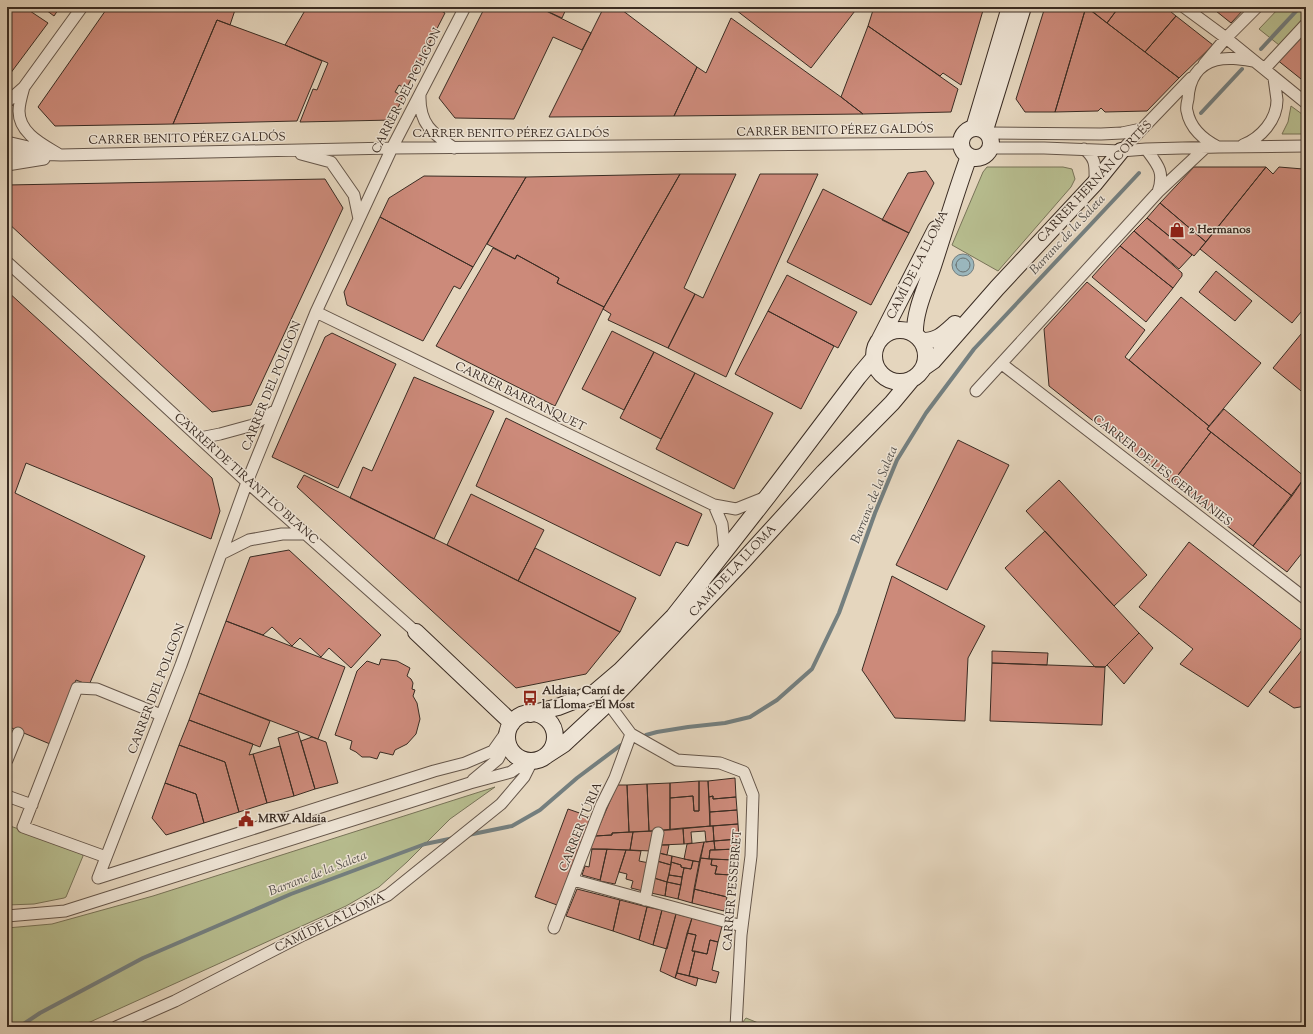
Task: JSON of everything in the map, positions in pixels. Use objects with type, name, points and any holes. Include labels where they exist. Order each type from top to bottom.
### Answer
[{"type":"street","points":[[7,102],[24,87],[82,7]]},
{"type":"street","name":"CARRER DEL POLIGON","points":[[465,7],[392,148],[316,312],[247,482],[161,715],[98,878],[426,773],[465,763],[493,751],[516,724]]},
{"type":"street","points":[[965,149],[979,157],[988,152],[984,134],[1010,7]]},
{"type":"street","points":[[984,134],[1023,7]]},
{"type":"street","points":[[1184,7],[1226,38],[1306,103]]},
{"type":"street","name":"CARRER HERNÁN CORTÉS","points":[[918,374],[932,361],[997,288],[1096,183],[1121,151],[1141,129],[1196,73],[1226,38],[1256,7]]},
{"type":"street","points":[[1263,68],[1268,65],[1306,24]]},
{"type":"street","points":[[1219,147],[1211,144],[1204,138],[1196,130],[1190,120],[1187,110],[1188,95],[1196,73],[1216,60],[1232,58],[1253,61]]},
{"type":"street","points":[[1239,147],[1252,142],[1262,134],[1271,120],[1275,111],[1277,100],[1274,78]]},
{"type":"street","points":[[24,87],[19,112],[22,123],[30,135],[61,155]]},
{"type":"street","points":[[420,94],[420,107],[424,122],[436,136],[454,148]]},
{"type":"street","points":[[984,134],[1101,134],[1122,133],[1141,129]]},
{"type":"street","name":"CAMÍ DE LA LLOMA","points":[[918,337],[916,318],[956,190],[965,149],[965,133],[984,134]]},
{"type":"street","points":[[984,134],[1084,149],[1121,151],[1219,147],[1306,146]]},
{"type":"street","name":"CARRER BENITO PÉREZ GALDÓS","points":[[7,142],[61,155]]},
{"type":"street","points":[[1290,147],[1306,152]]},
{"type":"street","name":"CARRER BENITO PÉREZ GALDÓS","points":[[7,153],[61,155],[392,148],[965,149]]},
{"type":"street","points":[[976,391],[1158,192],[1205,148]]},
{"type":"street","points":[[1084,149],[1094,159],[1096,183]]},
{"type":"street","name":"CARRER HERNÁN CORTÉS","points":[[1146,149],[1157,163],[1161,173],[1162,182],[1158,192]]},
{"type":"street","points":[[289,150],[331,162],[354,195],[359,219]]},
{"type":"street","name":"CARRER BENITO PÉREZ GALDÓS","points":[[7,165],[61,155]]},
{"type":"street","name":"CAMÍ DE LA LLOMA","points":[[880,340],[956,190]]},
{"type":"street","name":"CARRER DE TIRANT LO BLANC","points":[[7,262],[247,482],[416,632],[516,724]]},
{"type":"street","name":"CARRER HERNÁN CORTÉS","points":[[918,337],[930,341],[941,337],[997,288]]},
{"type":"street","name":"CARRER BARRANQUET","points":[[316,312],[714,505],[736,509],[768,496]]},
{"type":"street","points":[[900,330],[907,331],[918,337],[925,347],[926,362],[918,374],[904,382],[896,382],[881,374],[876,367],[874,358],[875,348],[885,334],[900,330]]},
{"type":"street","name":"CAMÍ DE LA LLOMA","points":[[516,724],[594,693],[621,670],[674,616],[874,358]]},
{"type":"street","name":"CARRER DE LES GERMANIES","points":[[1002,364],[1306,599]]},
{"type":"street","name":"CAMÍ DE LA LLOMA","points":[[116,1027],[176,1001],[303,935],[388,895],[502,804],[524,777],[529,761],[540,760],[564,744],[608,703],[743,561],[824,472],[892,403],[918,374]]},
{"type":"street","points":[[200,438],[253,425],[276,410]]},
{"type":"street","points":[[714,505],[722,524],[725,551]]},
{"type":"street","points":[[221,554],[248,540],[282,534],[307,534]]},
{"type":"street","points":[[106,857],[24,827],[77,688],[97,689],[161,715]]},
{"type":"street","name":"CARRER PESSEBRET","points":[[608,703],[631,734],[677,760],[720,763],[744,772],[753,796],[751,856],[742,926],[736,1027]]},
{"type":"street","points":[[470,783],[498,759],[516,724],[537,714],[544,717],[549,722],[555,735],[552,749],[548,755]]},
{"type":"street","points":[[516,724],[512,751],[520,759],[529,761]]},
{"type":"street","points":[[7,760],[18,733]]},
{"type":"street","name":"CARRER TÚRIA","points":[[554,928],[602,806],[615,778],[631,734]]},
{"type":"street","points":[[7,916],[65,911],[470,783],[511,772],[529,761]]},
{"type":"street","points":[[7,796],[32,805]]},
{"type":"street","points":[[645,900],[658,833]]},
{"type":"street","points":[[573,880],[742,926]]},
{"type":"green space","points":[[1280,7],[1306,7],[1306,16],[1279,45],[1259,29]]},
{"type":"green space","points":[[1291,106],[1306,117],[1306,134],[1282,134],[1288,122]]},
{"type":"green space","points":[[987,167],[1063,167],[1072,169],[1075,179],[1071,187],[998,271],[952,245],[983,172]]},
{"type":"green space","points":[[495,787],[450,819],[407,862],[379,887],[346,906],[79,1027],[7,1027],[7,928],[52,924],[153,896]]},
{"type":"green space","points":[[7,825],[81,850],[83,856],[66,897],[34,904],[7,905]]},
{"type":"green space","points":[[746,1018],[768,1027],[739,1027]]},
{"type":"water","points":[[963,254],[967,255],[973,261],[973,269],[967,275],[963,276],[959,275],[953,269],[952,265],[953,261],[959,255]]},
{"type":"building","points":[[7,7],[24,7],[48,23],[7,78]]},
{"type":"building","points":[[42,7],[60,7],[54,16]]},
{"type":"building","points":[[108,7],[236,7],[230,25],[217,20],[173,124],[55,126],[38,107]]},
{"type":"building","points":[[307,7],[434,7],[445,13],[406,89],[399,85],[395,92],[403,96],[393,120],[300,122],[313,89],[317,90],[328,63],[285,45]]},
{"type":"building","points":[[485,7],[538,7],[591,33],[582,50],[553,37],[514,119],[455,118],[439,98]]},
{"type":"building","points":[[538,7],[567,7],[562,18]]},
{"type":"building","points":[[604,7],[618,7],[697,67],[674,116],[549,117]]},
{"type":"building","points":[[732,7],[858,7],[811,68]]},
{"type":"building","points":[[874,7],[984,7],[961,85],[943,73],[940,76],[868,26]]},
{"type":"building","points":[[1045,7],[1086,7],[1055,112],[1025,112],[1016,99]]},
{"type":"building","points":[[1086,7],[1179,78],[1147,111],[1105,112],[1101,108],[1098,111],[1055,112]]},
{"type":"building","points":[[1087,7],[1119,7],[1107,23]]},
{"type":"building","points":[[1119,7],[1165,7],[1176,16],[1145,52],[1107,23]]},
{"type":"building","points":[[1211,7],[1246,7],[1231,23]]},
{"type":"building","points":[[1176,16],[1213,45],[1179,78],[1145,52]]},
{"type":"building","points":[[731,18],[863,114],[674,116],[697,67],[706,73]]},
{"type":"building","points":[[217,20],[285,45],[322,61],[297,121],[173,124]]},
{"type":"building","points":[[868,26],[958,89],[951,112],[863,114],[841,97]]},
{"type":"building","points":[[1306,30],[1306,83],[1276,59]]},
{"type":"building","points":[[1194,167],[1266,167],[1206,242],[1160,203]]},
{"type":"building","points":[[1266,167],[1273,174],[1279,167],[1303,169],[1306,171],[1306,306],[1292,323],[1200,249]]},
{"type":"building","points":[[926,171],[934,183],[909,233],[882,220],[908,173]]},
{"type":"building","points":[[680,174],[736,174],[684,288],[695,294],[668,348],[608,320],[611,314],[603,309]]},
{"type":"building","points":[[680,174],[604,307],[557,283],[559,278],[517,255],[515,259],[487,244],[526,177]]},
{"type":"building","points":[[760,174],[818,174],[726,377],[668,348],[695,294],[703,298]]},
{"type":"building","points":[[424,176],[526,177],[473,267],[380,217],[389,198]]},
{"type":"building","points":[[325,179],[343,208],[251,405],[212,412],[7,222],[7,185]]},
{"type":"building","points":[[823,189],[909,233],[871,305],[787,262]]},
{"type":"building","name":"2 Hermanos","points":[[1160,203],[1206,242],[1194,256],[1147,218]]},
{"type":"building","points":[[380,217],[473,267],[460,289],[454,286],[423,341],[347,305],[344,292]]},
{"type":"building","points":[[1147,218],[1192,255],[1179,269],[1134,231]]},
{"type":"building","points":[[1134,231],[1182,273],[1182,276],[1173,288],[1120,246]]},
{"type":"building","points":[[1120,246],[1173,288],[1146,322],[1092,277]]},
{"type":"building","points":[[493,248],[515,259],[517,255],[559,278],[557,283],[604,307],[555,406],[436,346]]},
{"type":"building","points":[[1216,271],[1252,301],[1235,321],[1199,292]]},
{"type":"building","points":[[787,275],[857,312],[838,348],[768,311]]},
{"type":"building","points":[[1087,282],[1145,330],[1125,357],[1209,426],[1207,429],[1211,432],[1172,483],[1049,386],[1044,329]]},
{"type":"building","points":[[7,291],[212,478],[220,511],[211,539],[26,463],[15,493],[145,556],[89,685],[76,680],[50,744],[7,726]]},
{"type":"building","points":[[1181,297],[1261,363],[1209,426],[1129,360]]},
{"type":"building","points":[[768,311],[834,346],[801,409],[735,374]]},
{"type":"building","points":[[1306,328],[1306,395],[1273,368]]},
{"type":"building","points":[[612,331],[654,352],[624,410],[582,389]]},
{"type":"building","points":[[332,333],[396,364],[338,488],[272,457],[325,337]]},
{"type":"building","points":[[654,352],[695,373],[661,439],[620,418]]},
{"type":"building","points":[[695,373],[773,413],[734,489],[656,449]]},
{"type":"building","points":[[414,377],[494,411],[434,539],[350,498],[363,467],[372,471]]},
{"type":"building","points":[[1224,409],[1305,477],[1292,496],[1207,429]]},
{"type":"building","points":[[506,418],[702,514],[688,546],[676,542],[660,576],[476,486]]},
{"type":"building","points":[[1211,432],[1292,496],[1253,546],[1172,483]]},
{"type":"building","points":[[958,440],[1009,465],[947,590],[896,565]]},
{"type":"building","points":[[304,475],[620,632],[586,674],[516,688],[297,487]]},
{"type":"building","points":[[1305,477],[1306,548],[1287,572],[1253,546]]},
{"type":"building","points":[[1059,480],[1147,575],[1114,606],[1026,511]]},
{"type":"building","points":[[471,494],[544,530],[518,581],[447,545]]},
{"type":"building","points":[[1045,531],[1139,633],[1105,667],[1095,667],[1005,568]]},
{"type":"building","points":[[1189,542],[1305,633],[1248,707],[1180,664],[1193,649],[1139,607]]},
{"type":"building","points":[[535,548],[636,598],[620,632],[518,581]]},
{"type":"building","points":[[289,550],[381,635],[351,668],[329,648],[321,657],[300,638],[292,646],[272,627],[263,635],[226,621],[250,557]]},
{"type":"building","points":[[892,576],[985,626],[968,658],[965,721],[895,718],[862,670]]},
{"type":"building","points":[[226,621],[345,667],[318,739],[199,693]]},
{"type":"building","points":[[1139,633],[1153,648],[1124,684],[1107,665]]},
{"type":"building","points":[[1306,645],[1306,706],[1294,708],[1269,692]]},
{"type":"building","points":[[992,651],[1048,653],[1047,665],[992,663]]},
{"type":"building","points":[[381,659],[397,661],[410,668],[407,676],[413,683],[412,689],[415,690],[413,696],[417,703],[420,719],[416,734],[407,744],[395,750],[393,755],[380,752],[377,759],[362,757],[350,749],[352,741],[335,735],[357,671],[367,661],[379,665]]},
{"type":"building","points":[[992,663],[1105,667],[1102,725],[990,721]]},
{"type":"building","points":[[199,693],[270,721],[260,747],[189,720]]},
{"type":"building","points":[[189,720],[253,744],[249,755],[253,754],[267,803],[239,812],[225,762],[179,745]]},
{"type":"building","points":[[298,732],[315,789],[294,796],[278,738]]},
{"type":"building","points":[[312,737],[326,742],[338,783],[315,789],[301,741]]},
{"type":"building","points":[[179,745],[225,762],[239,812],[204,823],[196,794],[165,783]]},
{"type":"building","points":[[280,746],[294,796],[267,803],[253,754]]},
{"type":"building","points":[[735,778],[736,797],[713,799],[713,796],[709,797],[708,781]]},
{"type":"building","points":[[699,781],[699,811],[694,811],[693,796],[670,798],[670,783]]},
{"type":"building","points":[[699,781],[708,781],[710,826],[670,830],[670,798],[693,796],[694,811],[699,811]]},
{"type":"building","points":[[165,783],[196,794],[204,823],[166,835],[152,818]]},
{"type":"building","points":[[670,783],[670,830],[649,831],[647,784]]},
{"type":"building","points":[[647,784],[649,831],[629,832],[627,785]]},
{"type":"building","points":[[617,785],[627,785],[629,832],[595,836]]},
{"type":"building","points":[[713,796],[713,799],[736,797],[737,810],[710,812],[709,797]]},
{"type":"building","points":[[568,809],[591,817],[557,905],[535,897]]},
{"type":"building","points":[[737,810],[738,824],[710,826],[710,812]]},
{"type":"building","points":[[738,824],[739,839],[714,841],[713,826]]},
{"type":"building","points":[[713,826],[714,841],[706,842],[705,831],[691,832],[692,843],[684,844],[683,828]]},
{"type":"building","points":[[683,828],[684,844],[660,845],[663,830]]},
{"type":"building","points":[[655,831],[651,851],[630,850],[633,832]]},
{"type":"building","points":[[633,832],[630,850],[590,849],[595,836],[612,835],[612,833]]},
{"type":"building","points":[[738,839],[736,849],[715,850],[714,841]]},
{"type":"building","points":[[714,841],[715,850],[710,850],[709,859],[700,858],[704,842]]},
{"type":"building","points":[[704,842],[700,862],[684,859],[687,844]]},
{"type":"building","points":[[660,845],[669,845],[667,855],[659,853]]},
{"type":"building","points":[[592,849],[607,849],[600,880],[582,875],[585,866],[589,867]]},
{"type":"building","points":[[607,849],[626,850],[615,884],[600,881]]},
{"type":"building","points":[[736,849],[734,860],[709,859],[710,850]]},
{"type":"building","points":[[626,850],[641,851],[639,861],[649,863],[643,891],[631,888],[633,881],[626,879],[627,874],[619,872]]},
{"type":"building","points":[[659,853],[672,856],[671,865],[657,861]]},
{"type":"building","points":[[672,856],[693,861],[691,869],[681,867],[681,865],[671,862]]},
{"type":"building","points":[[700,858],[712,859],[711,865],[717,866],[715,874],[731,875],[727,897],[694,889]]},
{"type":"building","points":[[712,859],[734,860],[731,875],[715,874],[717,866],[711,865]]},
{"type":"building","points":[[657,861],[671,865],[667,882],[654,878]]},
{"type":"building","points":[[693,861],[700,862],[692,903],[678,899],[684,868],[691,869]]},
{"type":"building","points":[[671,862],[681,865],[681,867],[684,868],[682,877],[669,875]]},
{"type":"building","points":[[669,875],[682,877],[681,885],[667,882]]},
{"type":"building","points":[[654,878],[667,882],[665,896],[651,893]]},
{"type":"building","points":[[667,882],[681,885],[678,899],[665,896]]},
{"type":"building","points":[[577,889],[620,900],[613,931],[566,916]]},
{"type":"building","points":[[694,889],[727,897],[724,911],[692,903]]},
{"type":"building","points":[[620,900],[647,907],[639,940],[613,931]]},
{"type":"building","points":[[647,907],[662,910],[653,945],[639,940]]},
{"type":"building","points":[[662,910],[676,914],[667,949],[653,945]]},
{"type":"building","points":[[676,914],[692,918],[675,978],[660,971]]},
{"type":"building","points":[[692,918],[722,926],[718,942],[710,940],[707,954],[692,951],[696,935],[687,933]]},
{"type":"building","points":[[687,933],[696,935],[692,951],[695,951],[689,976],[677,973]]},
{"type":"building","points":[[710,940],[718,942],[712,970],[719,972],[716,983],[689,976],[695,951],[707,954]]},
{"type":"building","points":[[677,973],[698,978],[696,986],[675,978]]},
{"type":"waterway","name":"Barranc de la Saleta","points":[[1261,49],[1300,7]]},
{"type":"waterway","name":"Barranc de la Saleta","points":[[1201,113],[1242,69]]},
{"type":"waterway","name":"Barranc de la Saleta","points":[[646,735],[688,727],[725,723],[750,717],[777,700],[812,669],[839,613],[875,513],[897,460],[926,413],[974,349],[1139,173]]},
{"type":"waterway","name":"Barranc de la Saleta","points":[[468,835],[512,826],[540,810],[577,778],[621,745]]},
{"type":"waterway","name":"Barranc de la Saleta","points":[[19,1027],[40,1013],[143,958],[291,894],[425,844],[454,838]]},
{"type":"place","name":"2 Hermanos","points":[[1177,230]]},
{"type":"place","name":"Aldaia, Camí de la Lloma - El Most","points":[[530,698]]},
{"type":"place","name":"MRW Aldaia","points":[[246,819]]}]
